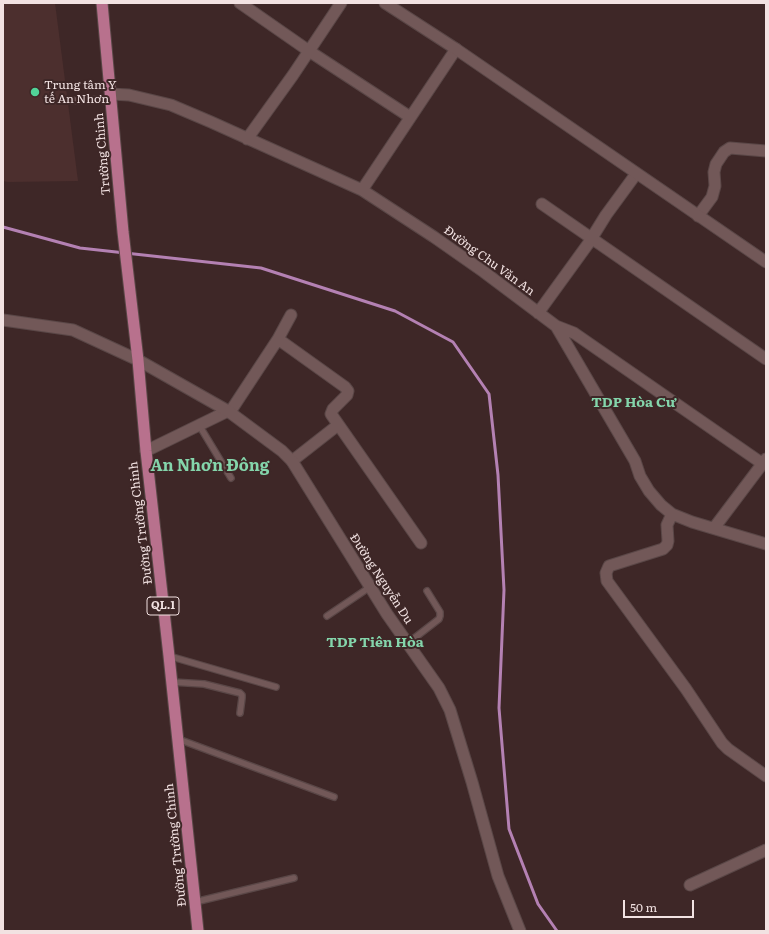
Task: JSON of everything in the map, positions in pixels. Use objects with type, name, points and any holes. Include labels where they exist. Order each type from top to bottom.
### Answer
[{"type":"main road","name":"Trường Chinh","points":[[102,3],[124,232]]},
{"type":"main road","name":"Đường Trường Chinh","points":[[124,232],[198,931]]},
{"type":"street","points":[[240,3],[410,118]]},
{"type":"street","points":[[247,139],[341,3]]},
{"type":"street","points":[[384,3],[456,49],[766,262]]},
{"type":"street","points":[[362,190],[456,49]]},
{"type":"street","name":"Đường Chu Văn An","points":[[111,97],[129,95],[171,105],[362,190],[434,237],[556,326],[635,460],[640,476],[649,491],[661,505],[672,514],[692,522],[766,544]]},
{"type":"street","points":[[698,216],[712,197],[715,186],[714,172],[716,164],[724,152],[730,148],[766,151]]},
{"type":"street","points":[[538,313],[636,174]]},
{"type":"street","points":[[542,204],[766,359]]},
{"type":"street","points":[[146,451],[229,412],[278,339],[291,315]]},
{"type":"street","name":"Đường Nguyễn Du","points":[[3,320],[73,330],[138,360],[229,412],[282,451],[292,461],[370,587],[439,688],[450,710],[498,876],[520,931]]},
{"type":"street","points":[[556,326],[574,333],[764,461],[714,528]]},
{"type":"street","points":[[278,339],[346,387],[348,391],[347,396],[333,409],[331,414],[421,543]]},
{"type":"street","points":[[292,461],[338,425]]},
{"type":"street","points":[[672,514],[667,525],[668,541],[666,545],[663,548],[609,566],[606,573],[606,581],[686,689],[722,743],[728,749],[766,776]]},
{"type":"street","points":[[690,885],[766,850]]},
{"type":"lane","points":[[62,101],[111,97]]},
{"type":"lane","points":[[199,425],[231,478]]},
{"type":"lane","points":[[327,616],[370,587]]},
{"type":"lane","points":[[408,643],[439,620],[440,612],[427,591]]},
{"type":"lane","points":[[169,656],[276,687]]},
{"type":"lane","points":[[172,682],[204,684],[240,693],[242,695],[240,713]]},
{"type":"lane","points":[[178,739],[334,797]]},
{"type":"lane","points":[[194,902],[294,878]]},
{"type":"shaded area","name":"Trung tâm Y tế An Nhơn","points":[[3,3],[55,3],[78,181],[3,181]]},
{"type":"waterway","points":[[3,227],[80,248],[261,268],[395,311],[453,342],[489,394],[498,475],[504,590],[499,708],[509,829],[538,904],[557,931]]},
{"type":"place","name":"Trung tâm Y tế An Nhơn","points":[[35,92]]},
{"type":"district","name":"TDP Hòa Cư","points":[[634,403]]},
{"type":"district","name":"An Nhơn Đông","points":[[210,466]]},
{"type":"district","name":"TDP Tiên Hòa","points":[[375,643]]}]
